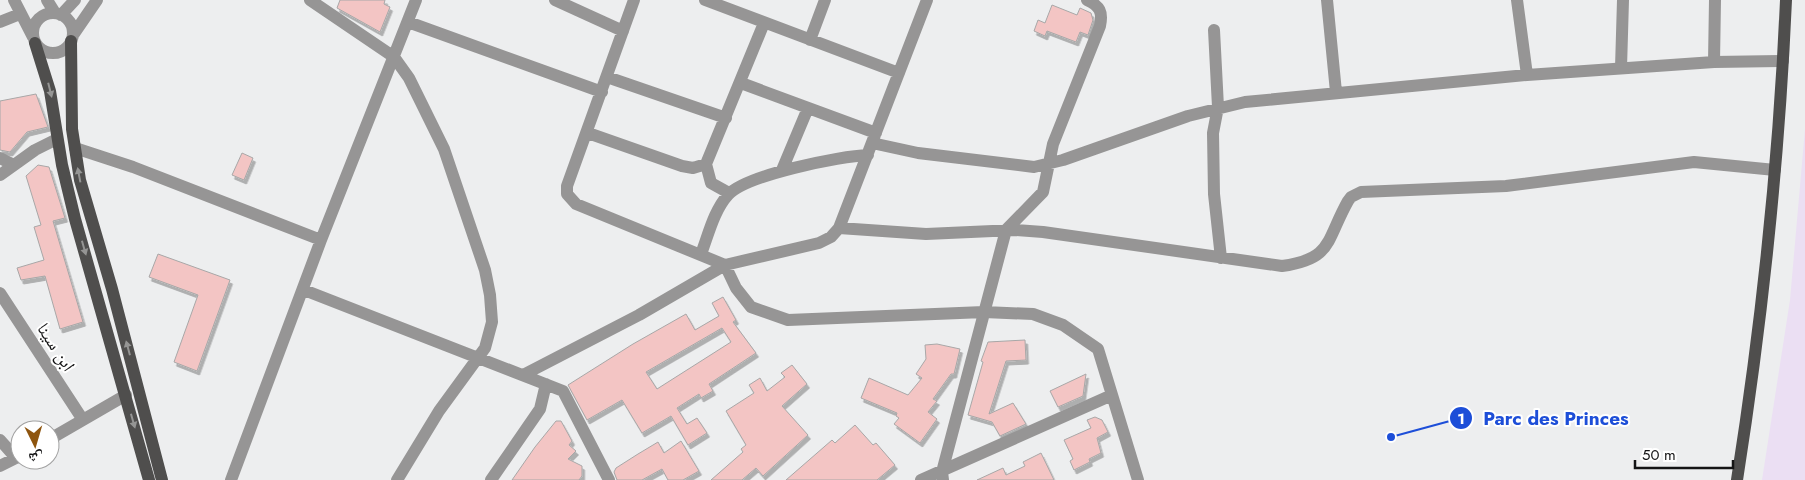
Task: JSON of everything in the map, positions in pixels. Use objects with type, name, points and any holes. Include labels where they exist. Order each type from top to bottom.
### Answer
[{"type":"main road","points":[[1737,480],[1750,397],[1775,170],[1786,0]]},
{"type":"main road","points":[[72,38],[70,108],[80,180],[112,289],[162,480]]},
{"type":"main road","points":[[34,40],[50,91],[57,139],[75,219],[149,480]]},
{"type":"street","points":[[14,0],[39,48],[51,53],[63,50],[97,0]]},
{"type":"street","points":[[47,0],[58,14],[70,23],[72,38]]},
{"type":"street","points":[[54,0],[58,14]]},
{"type":"street","points":[[34,40],[34,25],[38,20],[49,14],[58,14],[76,0]]},
{"type":"street","points":[[310,0],[394,57],[409,78],[444,149],[485,270],[492,322],[485,348],[439,411],[397,480]]},
{"type":"street","points":[[231,480],[304,290],[321,240],[416,0]]},
{"type":"street","points":[[555,0],[623,31]]},
{"type":"street","points":[[634,0],[588,134],[567,186],[569,199],[576,204],[701,254],[725,266],[736,288],[751,308],[788,320],[984,312],[1033,314],[1063,325],[1098,349],[1138,480]]},
{"type":"street","points":[[705,0],[899,73]]},
{"type":"street","points":[[810,40],[826,0]]},
{"type":"street","points":[[942,476],[1006,230],[1043,192],[1053,144],[1100,26],[1101,10],[1097,5],[1087,0]]},
{"type":"street","points":[[1331,0],[1336,92]]},
{"type":"street","points":[[1517,0],[1526,75]]},
{"type":"street","points":[[1621,68],[1623,0]]},
{"type":"street","points":[[1714,62],[1715,0]]},
{"type":"street","points":[[524,375],[638,315],[725,266],[819,243],[831,237],[839,228],[868,155],[899,73],[922,1]]},
{"type":"street","points":[[0,22],[20,14]]},
{"type":"street","points":[[408,22],[602,92]]},
{"type":"street","points":[[729,193],[712,183],[706,164],[764,23]]},
{"type":"street","points":[[1214,30],[1218,108],[1213,132],[1214,194],[1221,258]]},
{"type":"street","points":[[740,83],[808,108],[874,138],[918,153],[1034,168],[1153,127],[1218,108],[1268,98],[1621,68],[1714,62],[1783,62]]},
{"type":"street","points":[[607,77],[726,118]]},
{"type":"street","points":[[782,170],[808,108]]},
{"type":"street","points":[[588,134],[682,166],[693,168],[706,164]]},
{"type":"street","points":[[0,175],[12,164],[57,139]]},
{"type":"street","points":[[75,148],[133,167],[321,240]]},
{"type":"street","points":[[701,254],[722,202],[729,193],[782,170],[868,155]]},
{"type":"street","points":[[0,158],[12,164]]},
{"type":"street","points":[[839,228],[926,234],[1006,230],[1043,232],[1282,266],[1301,263],[1313,258],[1328,244],[1351,197],[1361,192],[1506,186],[1694,162],[1775,170]]},
{"type":"street","points":[[304,290],[563,391],[609,480]]},
{"type":"street","name":"ابن سينا","points":[[0,293],[83,420]]},
{"type":"street","points":[[491,480],[540,409],[546,384]]},
{"type":"street","points":[[60,433],[126,395]]},
{"type":"street","points":[[921,480],[942,476],[1112,395]]},
{"type":"street","points":[[0,440],[10,449]]},
{"type":"shaded area","points":[[1805,129],[1805,480],[1762,480],[1790,300]]},
{"type":"building","points":[[340,0],[385,0],[384,4],[390,7],[380,32],[337,8]]},
{"type":"building","points":[[1052,5],[1077,15],[1080,8],[1091,13],[1093,20],[1088,35],[1080,32],[1076,42],[1047,31],[1045,36],[1034,31],[1038,20],[1045,23]]},
{"type":"building","points":[[36,94],[48,127],[27,132],[10,152],[0,150],[0,101]]},
{"type":"building","points":[[242,153],[253,158],[244,180],[232,175]]},
{"type":"building","points":[[38,165],[49,167],[65,218],[53,221],[83,322],[60,329],[45,276],[21,280],[17,268],[44,260],[34,227],[41,225],[26,176]]},
{"type":"building","points":[[158,254],[230,280],[197,371],[174,362],[198,295],[149,277]]},
{"type":"building","points":[[723,297],[736,320],[733,322],[756,353],[709,384],[713,391],[701,398],[699,394],[677,408],[687,424],[697,418],[707,433],[688,445],[671,416],[642,433],[622,400],[587,420],[568,385],[633,344],[686,314],[695,330],[719,316],[712,303]],"holes":[[[722,328],[731,342],[657,389],[646,372]]]},
{"type":"building","points":[[1025,340],[1026,360],[1006,361],[989,414],[1013,403],[1026,424],[1000,436],[992,422],[968,415],[983,362],[981,361],[988,342]]},
{"type":"building","points":[[937,344],[960,349],[954,374],[951,374],[933,399],[937,401],[928,412],[937,419],[920,443],[894,424],[899,418],[896,416],[897,413],[861,398],[869,378],[908,395],[922,378],[916,374],[926,359],[925,345]]},
{"type":"building","points":[[792,365],[807,384],[782,406],[808,435],[763,476],[756,468],[742,480],[711,480],[743,452],[741,449],[746,445],[726,411],[754,393],[749,385],[760,378],[767,391],[785,377],[781,373]]},
{"type":"building","points":[[1086,374],[1083,396],[1058,407],[1050,391]]},
{"type":"building","points":[[1095,417],[1102,420],[1108,432],[1097,438],[1101,453],[1089,459],[1090,462],[1074,470],[1070,461],[1073,459],[1064,440],[1091,428],[1087,420]]},
{"type":"building","points":[[556,421],[561,421],[572,441],[569,445],[576,451],[568,459],[582,466],[582,476],[579,480],[512,480],[535,447]]},
{"type":"building","points":[[855,425],[873,445],[876,443],[895,465],[877,480],[786,480],[832,440],[835,443]]},
{"type":"building","points":[[681,441],[699,471],[683,480],[668,480],[662,469],[642,480],[617,480],[614,472],[616,468],[638,454],[658,442],[664,453]]},
{"type":"building","points":[[1041,453],[1054,480],[977,480],[1003,468],[1006,475],[1025,466],[1023,462]]},
{"type":"place","name":"Parc des Princes","points":[[1391,437]]}]
